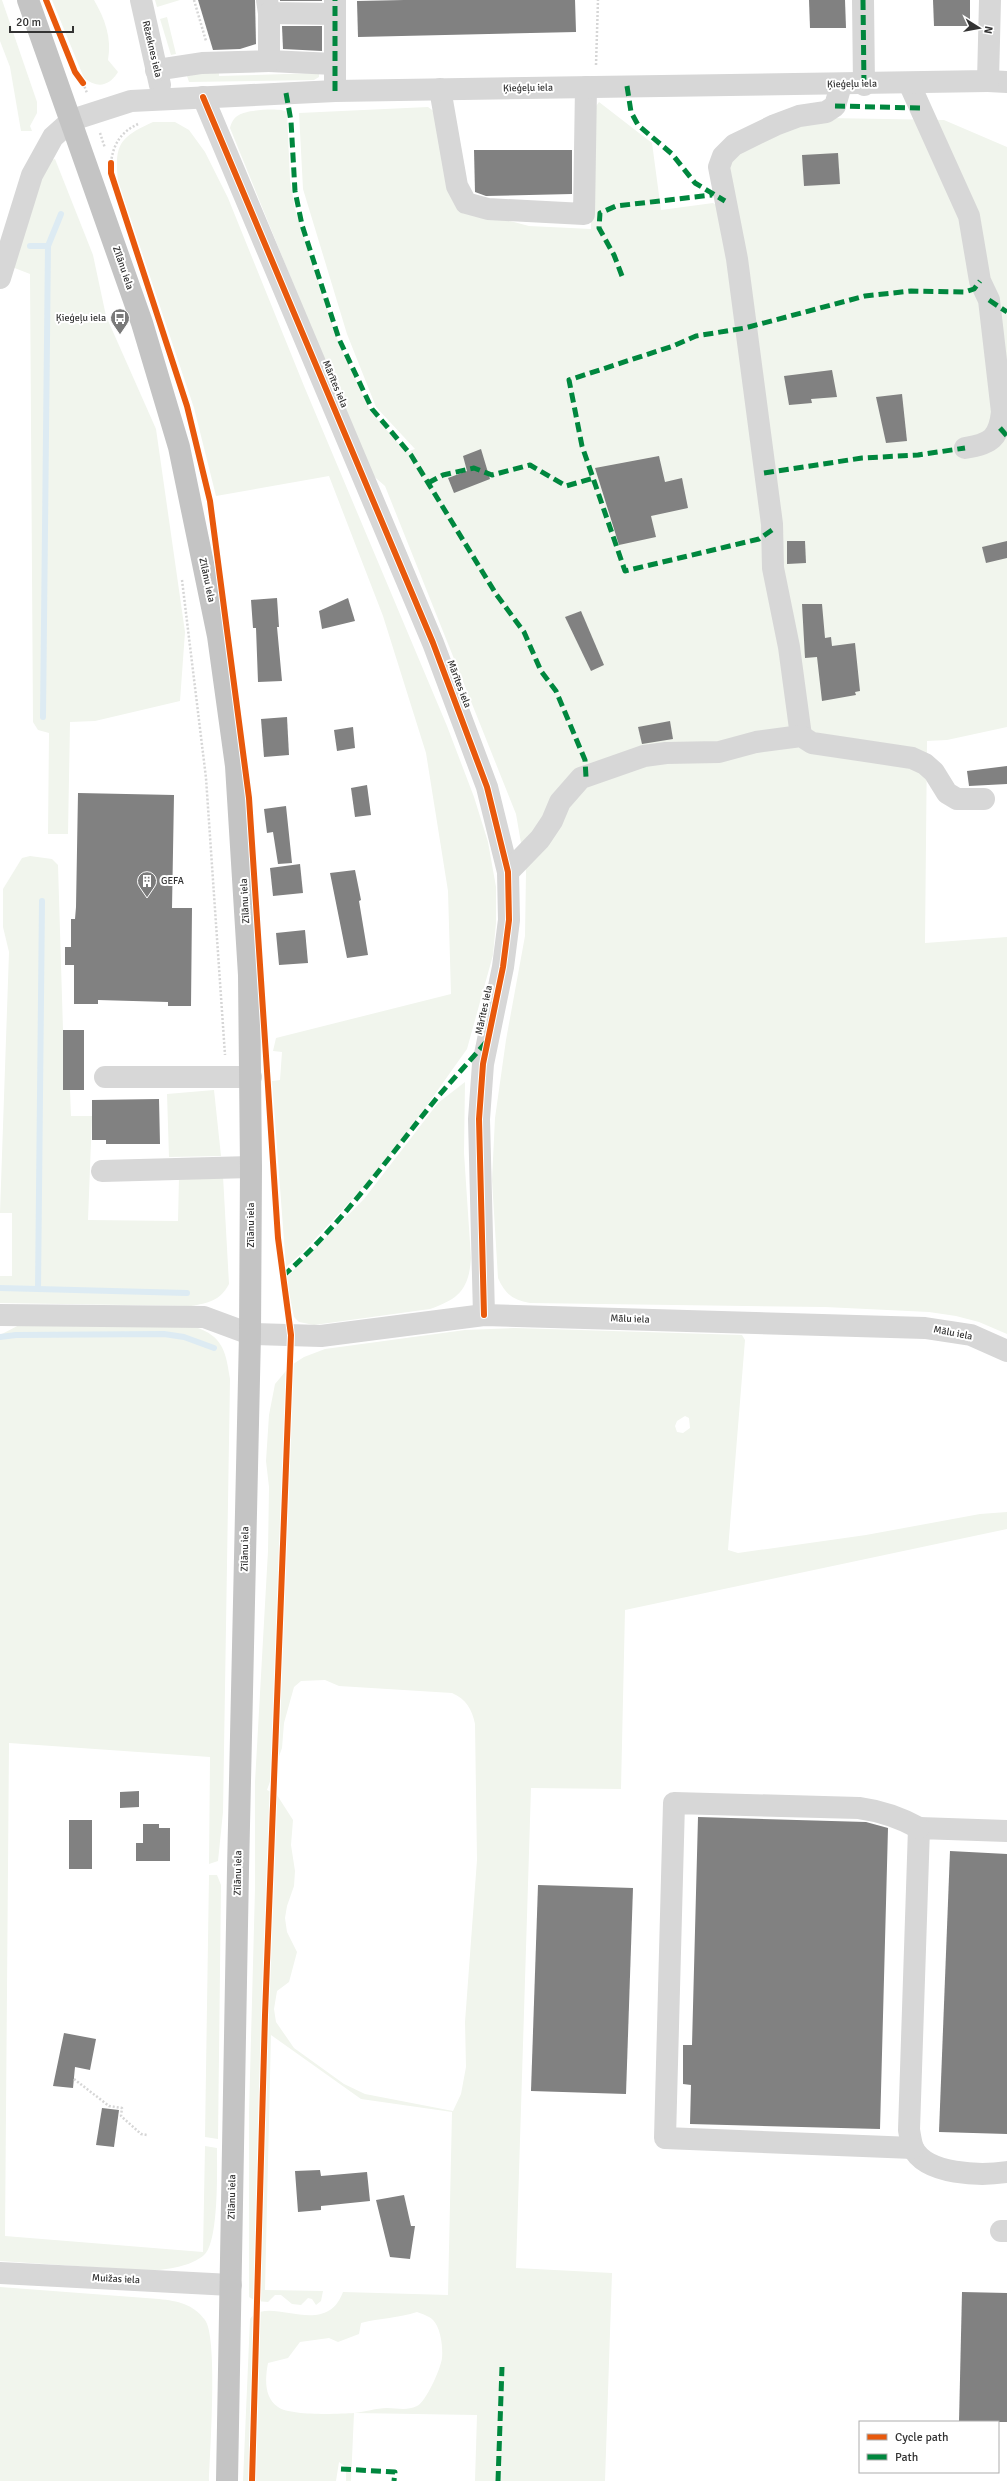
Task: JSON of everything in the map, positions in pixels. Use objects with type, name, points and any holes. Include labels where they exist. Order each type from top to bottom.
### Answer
[{"type":"highway","name":"Zīlānu iela","points":[[28,0],[72,120],[142,323],[180,447],[218,636],[236,766],[249,975],[251,1167],[250,1334],[238,1870],[227,2481]]},
{"type":"street","name":"Rēzeknes iela","points":[[141,0],[156,70],[164,98]]},
{"type":"street","points":[[863,0],[864,85]]},
{"type":"street","name":"Ķieģeļu iela","points":[[72,120],[114,105],[164,98],[335,91],[591,86],[864,85],[998,82],[990,0]]},
{"type":"street","points":[[269,60],[268,7],[335,7],[335,91]]},
{"type":"street","points":[[156,70],[213,63],[269,60],[334,64]]},
{"type":"street","points":[[909,83],[969,216],[980,281],[989,300],[1002,412],[1000,428],[983,445],[965,448]]},
{"type":"street","points":[[801,736],[789,647],[773,568],[772,524],[737,259],[720,167],[723,156],[734,145],[793,118],[826,112],[835,106],[841,85]]},
{"type":"street","points":[[440,89],[457,186],[466,203],[488,209],[584,214],[591,86]]},
{"type":"street","name":"Mārītes iela","points":[[203,97],[433,643],[487,787],[508,872],[510,897],[508,936],[483,1064],[479,1119],[484,1315]]},
{"type":"street","points":[[0,278],[32,175],[53,137],[72,120]]},
{"type":"street","points":[[508,872],[540,839],[552,821],[560,802],[582,778],[644,756],[666,753],[719,752],[756,742],[801,736],[812,743],[912,758],[934,772],[947,793],[957,799],[984,799]]},
{"type":"street","points":[[105,1077],[250,1077]]},
{"type":"street","points":[[102,1171],[251,1167]]},
{"type":"street","name":"Mālu iela","points":[[0,1315],[204,1317],[250,1334],[321,1336],[484,1315],[925,1328],[971,1336],[1007,1351]]},
{"type":"street","points":[[913,2148],[665,2138],[674,1802],[858,1808],[880,1811],[900,1817],[919,1828],[1007,1831]]},
{"type":"street","points":[[919,1828],[909,2130],[913,2148],[922,2159],[935,2167],[952,2171],[996,2174],[1007,2172]]},
{"type":"street","name":"Muižas iela","points":[[0,2273],[231,2285]]},
{"type":"path","points":[[194,0],[213,63]]},
{"type":"path","points":[[591,86],[598,0]]},
{"type":"path","points":[[111,166],[112,154],[120,136],[140,123]]},
{"type":"path","points":[[182,579],[206,778],[225,1056]]},
{"type":"path","points":[[74,2079],[109,2106],[122,2108],[121,2116],[141,2134],[147,2135]]},
{"type":"shaded area","points":[[0,0],[2,0],[37,102],[37,113],[30,126],[32,131],[21,131],[10,67],[0,41]]},
{"type":"shaded area","points":[[52,0],[94,0],[107,29],[109,44],[108,60],[118,72],[115,77],[107,83],[99,85],[94,84],[84,78]]},
{"type":"shaded area","points":[[155,0],[180,0],[157,7]]},
{"type":"shaded area","points":[[167,17],[176,54],[171,55],[160,19]]},
{"type":"shaded area","points":[[219,69],[219,76],[319,73],[319,77],[314,80],[189,82],[187,76]]},
{"type":"shaded area","points":[[599,102],[652,143],[661,210],[713,203],[722,208],[725,164],[738,148],[793,125],[828,118],[944,120],[1007,147],[1007,727],[947,740],[927,741],[925,943],[1007,937],[1007,1334],[979,1322],[956,1316],[929,1312],[825,1307],[530,1303],[514,1298],[510,1295],[498,1278],[492,1180],[495,1118],[506,1040],[525,936],[526,872],[516,814],[385,486],[370,473],[230,128],[234,119],[243,113],[271,109],[284,110],[287,112],[290,180],[295,209],[338,341],[370,411],[406,452],[415,449],[376,407],[347,334],[303,189],[299,113],[428,107],[439,115],[457,207],[529,226],[591,229],[592,112]]},
{"type":"shaded area","points":[[153,122],[175,122],[189,130],[205,152],[228,198],[304,386],[447,726],[474,797],[488,842],[496,887],[496,923],[493,955],[467,1049],[398,1146],[358,1193],[302,1253],[286,1267],[272,1081],[280,1080],[282,1052],[273,1051],[276,1038],[451,994],[448,891],[426,753],[383,616],[329,476],[216,496],[194,408],[118,181],[117,158],[122,143],[133,132]]},
{"type":"shaded area","points":[[55,159],[93,255],[106,316],[156,429],[185,632],[180,701],[95,721],[70,722],[68,834],[48,834],[49,733],[38,730],[33,722],[30,274],[12,267],[47,161]]},
{"type":"shaded area","points":[[30,856],[52,859],[58,865],[63,1030],[63,1090],[70,1090],[71,1116],[92,1116],[88,1220],[178,1221],[179,1177],[223,1176],[229,1284],[218,1298],[203,1304],[191,1306],[0,1303],[0,1276],[12,1276],[12,1213],[0,1213],[9,952],[3,927],[3,889],[22,858]]},
{"type":"shaded area","points":[[465,1082],[464,1153],[471,1258],[468,1278],[461,1291],[455,1297],[430,1309],[314,1325],[299,1322],[294,1317],[286,1278],[364,1199],[438,1103]]},
{"type":"shaded area","points":[[214,1090],[221,1156],[169,1157],[167,1094]]},
{"type":"shaded area","points":[[25,1322],[195,1327],[212,1335],[222,1346],[227,1361],[230,1379],[223,1812],[218,1861],[209,1864],[210,1757],[9,1743],[5,2236],[203,2252],[205,2146],[217,2148],[215,2221],[209,2248],[204,2255],[198,2259],[179,2267],[151,2271],[0,2261],[0,1335]]},
{"type":"shaded area","points":[[515,1328],[742,1335],[745,1340],[728,1550],[738,1553],[866,1535],[980,1514],[1007,1512],[1007,1529],[625,1610],[621,1789],[531,1788],[516,2268],[612,2273],[605,2481],[475,2481],[477,2415],[354,2413],[351,2481],[346,2481],[346,2467],[339,2462],[336,2481],[243,2481],[250,2319],[258,2312],[270,2311],[310,2315],[323,2313],[335,2306],[343,2292],[448,2295],[452,2112],[361,2099],[271,2035],[265,2290],[323,2291],[321,2301],[316,2305],[312,2299],[308,2298],[301,2305],[292,2304],[281,2295],[275,2295],[268,2302],[256,2301],[249,2297],[249,2113],[255,1889],[255,1782],[268,1551],[269,1487],[266,1461],[269,1415],[275,1384],[290,1366],[304,1357],[325,1349],[465,1330]],"holes":[[[685,1416],[689,1418],[690,1428],[683,1433],[677,1432],[675,1426],[677,1421]],[[325,1680],[339,1686],[452,1693],[465,1701],[472,1714],[475,1724],[477,1860],[465,2022],[466,2067],[461,2094],[453,2111],[365,2094],[344,2084],[294,2048],[276,2022],[274,2009],[277,1991],[289,1982],[297,1952],[287,1932],[285,1918],[287,1906],[294,1886],[295,1871],[291,1845],[293,1820],[277,1795],[267,1790],[282,1748],[284,1723],[294,1687],[301,1681]],[[417,2312],[433,2320],[440,2333],[442,2358],[439,2369],[421,2403],[417,2406],[402,2409],[383,2408],[347,2413],[303,2413],[284,2410],[278,2407],[273,2403],[268,2393],[266,2381],[268,2363],[288,2358],[300,2342],[329,2338],[338,2342],[359,2334],[361,2323],[403,2316]]]},
{"type":"shaded area","points":[[209,1875],[217,1875],[221,1885],[218,2139],[205,2137]]},
{"type":"shaded area","points":[[0,2287],[166,2300],[185,2304],[195,2310],[205,2320],[209,2331],[211,2348],[212,2422],[209,2481],[0,2481]]},
{"type":"building","points":[[198,0],[255,0],[256,44],[240,49],[213,50]]},
{"type":"building","points":[[322,0],[322,1],[280,1]]},
{"type":"building","points":[[575,0],[576,32],[358,37],[357,1]]},
{"type":"building","points":[[809,0],[845,0],[846,28],[810,28]]},
{"type":"building","points":[[933,0],[970,0],[970,26],[934,26]]},
{"type":"building","points":[[282,26],[322,26],[322,51],[283,49]]},
{"type":"building","points":[[474,150],[572,150],[572,194],[486,196],[475,192]]},
{"type":"building","points":[[838,153],[840,184],[804,186],[802,155]]},
{"type":"building","points":[[832,370],[837,397],[811,399],[812,403],[789,405],[784,376]]},
{"type":"building","points":[[902,394],[907,441],[886,443],[876,397]]},
{"type":"building","points":[[481,449],[490,479],[454,493],[448,478],[467,471],[463,456]]},
{"type":"building","points":[[659,456],[665,482],[682,478],[688,508],[651,516],[656,537],[619,545],[595,468]]},
{"type":"building","points":[[787,541],[805,541],[806,563],[787,564]]},
{"type":"building","points":[[1007,541],[1007,558],[986,563],[982,547]]},
{"type":"building","points":[[277,598],[279,627],[277,627],[282,681],[258,682],[256,628],[253,628],[251,600]]},
{"type":"building","points":[[348,598],[355,621],[322,629],[319,611]]},
{"type":"building","points":[[802,604],[822,604],[825,638],[831,637],[832,646],[855,643],[860,691],[855,692],[856,695],[822,701],[817,657],[805,658]]},
{"type":"building","points":[[581,611],[604,665],[591,671],[565,617]]},
{"type":"building","points":[[287,717],[289,755],[264,757],[261,719]]},
{"type":"building","points":[[670,721],[673,739],[642,744],[638,727]]},
{"type":"building","points":[[353,727],[355,748],[337,751],[334,730]]},
{"type":"building","points":[[1007,766],[1007,784],[969,786],[967,771]]},
{"type":"building","points":[[367,785],[371,815],[355,817],[351,788]]},
{"type":"building","name":"GEFA","points":[[78,793],[174,795],[172,908],[192,908],[191,1006],[168,1006],[168,1002],[98,1000],[98,1004],[74,1004],[74,965],[65,965],[65,947],[71,947],[71,919],[75,919]]},
{"type":"building","points":[[286,806],[292,863],[278,864],[273,832],[267,833],[264,809]]},
{"type":"building","points":[[300,864],[303,893],[273,896],[270,868]]},
{"type":"building","points":[[355,870],[361,900],[359,901],[368,955],[347,958],[330,873]]},
{"type":"building","points":[[305,930],[308,963],[279,965],[276,933]]},
{"type":"building","points":[[63,1030],[84,1030],[84,1090],[63,1090]]},
{"type":"building","points":[[159,1099],[160,1144],[106,1144],[106,1140],[92,1140],[92,1100]]},
{"type":"building","points":[[139,1791],[139,1807],[120,1808],[120,1792]]},
{"type":"building","points":[[698,1817],[866,1822],[888,1828],[880,2129],[690,2124],[691,2085],[683,2084],[683,2045],[692,2045]]},
{"type":"building","points":[[69,1820],[92,1820],[92,1869],[69,1869]]},
{"type":"building","points":[[143,1824],[159,1824],[159,1828],[170,1828],[170,1861],[136,1861],[136,1843],[143,1843]]},
{"type":"building","points":[[950,1851],[1007,1854],[1007,2134],[939,2132]]},
{"type":"building","points":[[538,1885],[633,1888],[626,2094],[531,2091]]},
{"type":"building","points":[[64,2033],[96,2039],[90,2070],[75,2067],[73,2088],[53,2086]]},
{"type":"building","points":[[102,2108],[119,2110],[114,2147],[96,2145]]},
{"type":"building","points":[[320,2170],[321,2176],[367,2172],[370,2201],[321,2206],[321,2210],[298,2212],[295,2171]]},
{"type":"building","points":[[404,2195],[411,2226],[415,2226],[410,2259],[390,2257],[376,2200]]},
{"type":"building","points":[[962,2292],[1007,2293],[1007,2422],[959,2421]]},
{"type":"waterway","points":[[48,246],[61,214]]},
{"type":"waterway","points":[[30,246],[48,246],[43,717]]},
{"type":"waterway","points":[[38,1289],[42,901]]},
{"type":"waterway","points":[[0,1288],[187,1293]]},
{"type":"waterway","points":[[0,1337],[16,1335],[164,1334],[184,1337],[214,1348]]},
{"type":"marked path","points":[[335,0],[335,91]]},
{"type":"marked path","points":[[863,0],[864,85]]},
{"type":"marked path","points":[[627,86],[631,112],[638,125],[672,154],[695,183],[725,201]]},
{"type":"marked path","points":[[286,93],[291,121],[295,191],[302,225],[339,339],[372,409],[411,455],[496,594],[524,632],[541,671],[556,691],[585,760],[586,777]]},
{"type":"marked path","points":[[835,106],[920,108]]},
{"type":"marked path","points":[[622,276],[614,255],[599,228],[600,213],[616,206],[712,195]]},
{"type":"marked path","points":[[772,530],[759,539],[625,571],[582,446],[569,380],[673,346],[696,336],[745,328],[865,296],[911,291],[965,292],[974,289],[980,281]]},
{"type":"marked path","points":[[989,300],[1007,312]]},
{"type":"marked path","points":[[1000,428],[1007,436]]},
{"type":"marked path","points":[[764,473],[862,458],[918,455],[965,448]]},
{"type":"marked path","points":[[428,483],[443,475],[474,468],[492,475],[530,465],[566,486],[594,478]]},
{"type":"marked path","points":[[283,1276],[305,1256],[345,1213],[436,1099],[486,1042]]},
{"type":"marked path","points":[[498,2481],[502,2367]]},
{"type":"marked path","points":[[341,2469],[395,2472],[394,2481]]},
{"type":"cycle path","points":[[46,0],[75,72],[83,83]]},
{"type":"cycle path","points":[[203,97],[433,643],[487,787],[508,872],[509,920],[503,967],[483,1064],[479,1119],[484,1315]]},
{"type":"cycle path","points":[[111,163],[111,173],[187,406],[210,501],[249,798],[278,1238],[291,1335],[265,2015],[252,2481]]},
{"type":"place","name":"Ķieģeļu iela","points":[[120,335]]},
{"type":"place","name":"GEFA","points":[[147,898]]}]
